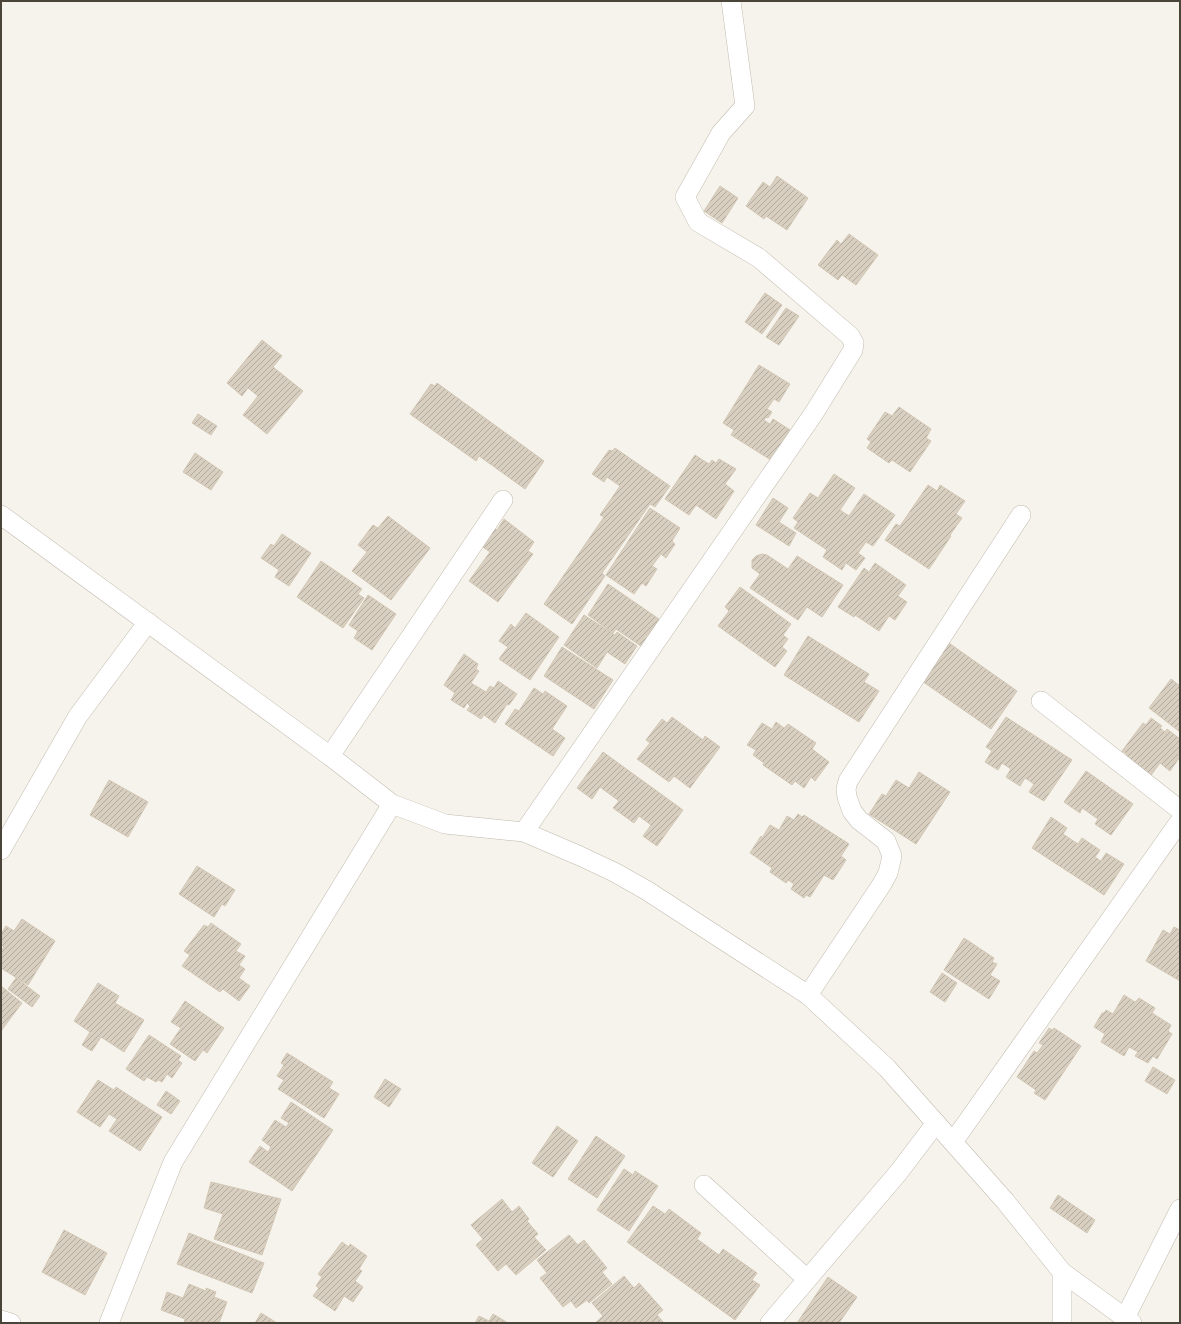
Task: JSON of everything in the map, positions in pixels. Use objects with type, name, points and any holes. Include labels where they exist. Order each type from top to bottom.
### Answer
[{"type":"street","points":[[524,832],[814,412],[853,350],[854,343],[850,336],[759,258],[698,222],[685,197],[721,133],[745,106],[731,1]]},
{"type":"street","points":[[330,756],[503,500]]},
{"type":"street","points":[[1,515],[330,756],[392,804],[445,824],[524,832],[580,856],[614,872],[646,890],[808,995],[887,1068],[1005,1201],[1062,1272],[1128,1320],[1180,1209]]},
{"type":"street","points":[[808,995],[882,884],[888,873],[892,856],[886,840],[859,820],[852,812],[847,797],[846,789],[848,781],[1021,515]]},
{"type":"street","points":[[1,850],[78,716],[148,622]]},
{"type":"street","points":[[1042,701],[1180,810]]},
{"type":"street","points":[[109,1323],[173,1162],[392,804]]},
{"type":"street","points":[[954,1142],[1180,821]]},
{"type":"street","points":[[770,1323],[898,1173],[936,1123]]},
{"type":"street","points":[[704,1185],[807,1279]]},
{"type":"street","points":[[1062,1272],[1062,1323]]},
{"type":"street","points":[[1,1320],[11,1323]]},
{"type":"building","points":[[777,176],[808,198],[787,230],[766,216],[764,219],[746,206],[763,182],[770,187]]},
{"type":"building","points":[[720,186],[738,198],[722,223],[704,211]]},
{"type":"building","points":[[849,234],[878,255],[856,285],[842,275],[838,280],[818,265],[837,240],[841,244]]},
{"type":"building","points":[[765,293],[782,305],[762,334],[745,322]]},
{"type":"building","points":[[786,308],[799,316],[779,345],[766,337]]},
{"type":"building","points":[[262,340],[282,356],[273,367],[303,391],[267,434],[243,415],[258,396],[248,388],[242,396],[227,383]]},
{"type":"building","points":[[759,365],[790,384],[779,402],[774,399],[767,409],[772,412],[768,418],[766,417],[764,420],[770,424],[773,419],[790,430],[771,460],[731,435],[734,430],[723,423]]},
{"type":"building","points":[[437,383],[544,461],[525,489],[479,456],[476,461],[410,414],[431,384],[435,386]]},
{"type":"building","points":[[899,407],[931,429],[926,438],[931,441],[910,472],[892,460],[889,463],[867,448],[871,442],[867,439],[885,412],[892,416]]},
{"type":"building","points":[[198,414],[217,426],[211,435],[192,423]]},
{"type":"building","points":[[615,448],[670,486],[655,507],[650,504],[602,573],[605,576],[572,624],[544,604],[604,517],[600,515],[620,486],[607,477],[604,482],[592,474],[609,450],[612,451]]},
{"type":"building","points":[[195,453],[223,472],[211,490],[183,472]]},
{"type":"building","points":[[695,455],[709,464],[712,460],[716,463],[719,459],[736,469],[725,484],[734,491],[716,519],[696,505],[689,515],[665,499]]},
{"type":"building","points":[[834,474],[855,488],[840,510],[849,516],[864,494],[895,515],[873,546],[866,542],[858,553],[865,558],[856,570],[846,563],[842,570],[823,557],[827,550],[794,528],[798,522],[793,518],[810,493],[818,498]]},
{"type":"building","points":[[928,485],[937,491],[940,485],[965,501],[956,514],[962,518],[929,569],[885,540],[896,524],[900,526]]},
{"type":"building","points":[[773,498],[788,508],[779,522],[796,533],[789,546],[756,525]]},
{"type":"building","points":[[650,508],[680,528],[672,541],[675,544],[666,558],[661,554],[652,566],[657,569],[646,586],[642,583],[634,594],[606,575]]},
{"type":"building","points":[[388,516],[430,548],[391,600],[352,571],[367,552],[358,545],[373,525],[378,528]]},
{"type":"building","points":[[504,519],[534,542],[528,551],[533,554],[498,602],[469,581],[490,552],[480,545],[493,527],[497,530]]},
{"type":"building","points":[[282,534],[311,553],[289,586],[275,577],[279,570],[261,558],[271,544],[274,546]]},
{"type":"building","points":[[762,554],[767,555],[788,569],[797,556],[843,585],[822,617],[807,607],[798,620],[750,588],[760,574],[752,568],[752,560],[756,556]]},
{"type":"building","points":[[321,561],[362,589],[358,594],[364,598],[343,628],[297,597]]},
{"type":"building","points":[[875,563],[906,585],[898,596],[907,602],[895,620],[889,616],[879,631],[855,615],[854,617],[838,607],[864,568],[869,572]]},
{"type":"building","points":[[608,584],[659,619],[641,646],[616,629],[613,633],[588,615]]},
{"type":"building","points":[[740,587],[791,624],[783,635],[788,639],[782,647],[787,651],[775,667],[718,626],[729,611],[725,607]]},
{"type":"building","points":[[368,595],[396,614],[372,650],[354,638],[358,631],[349,625]]},
{"type":"building","points":[[526,613],[559,637],[530,680],[499,659],[508,647],[499,641],[511,624],[515,628]]},
{"type":"building","points":[[584,615],[615,635],[617,632],[637,646],[625,664],[607,652],[597,668],[564,645]]},
{"type":"building","points":[[808,636],[869,674],[864,682],[879,691],[859,722],[784,675]]},
{"type":"building","points":[[946,641],[1017,691],[991,729],[919,679]]},
{"type":"building","points":[[562,647],[613,680],[594,709],[544,676]]},
{"type":"building","points":[[464,654],[478,664],[476,669],[479,671],[471,683],[486,692],[490,686],[494,688],[498,681],[517,694],[509,705],[507,704],[495,723],[484,715],[481,719],[467,710],[470,706],[467,703],[464,708],[451,700],[455,693],[444,685]]},
{"type":"building","points":[[1171,679],[1180,686],[1180,732],[1149,708]]},
{"type":"building","points":[[534,688],[543,694],[545,691],[567,706],[552,729],[565,738],[553,756],[505,724],[515,709],[519,711]]},
{"type":"building","points":[[672,717],[703,740],[705,736],[720,747],[690,788],[674,776],[669,782],[637,759],[650,743],[646,740],[662,719],[667,723]]},
{"type":"building","points":[[1006,717],[1072,760],[1044,801],[1029,792],[1034,784],[1025,778],[1020,786],[1006,777],[1011,769],[1002,763],[998,770],[985,762],[992,751],[986,747]]},
{"type":"building","points":[[1151,718],[1162,726],[1160,728],[1165,732],[1167,729],[1180,739],[1180,750],[1178,754],[1180,757],[1170,771],[1160,763],[1149,778],[1123,759],[1127,754],[1122,751],[1143,723],[1146,725]]},
{"type":"building","points":[[776,722],[784,728],[788,724],[816,743],[812,749],[829,762],[815,781],[811,777],[804,788],[795,781],[792,785],[763,765],[764,763],[753,755],[756,750],[747,745],[762,723],[772,729]]},
{"type":"building","points":[[603,752],[683,810],[657,846],[643,836],[651,825],[639,816],[634,823],[613,808],[619,801],[600,787],[592,799],[577,788]]},
{"type":"building","points":[[1086,771],[1133,804],[1111,835],[1095,824],[1098,819],[1082,808],[1080,813],[1064,802]]},
{"type":"building","points":[[919,772],[950,792],[916,844],[869,814],[882,794],[886,796],[896,780],[909,788]]},
{"type":"building","points":[[109,780],[148,802],[128,837],[90,815]]},
{"type":"building","points":[[798,814],[802,817],[804,815],[849,844],[841,856],[846,860],[833,880],[824,875],[810,897],[806,895],[804,898],[791,889],[794,884],[788,880],[786,883],[770,872],[772,868],[750,853],[770,825],[779,830],[787,816],[794,820]]},
{"type":"building","points":[[1051,817],[1067,828],[1063,834],[1078,844],[1082,838],[1100,850],[1095,857],[1101,861],[1106,853],[1124,864],[1104,895],[1032,848]]},
{"type":"building","points":[[197,866],[235,890],[225,906],[222,904],[214,917],[179,894]]},
{"type":"building","points":[[22,919],[55,941],[28,985],[1,968],[1,951],[4,947],[1,945],[1,934],[6,926],[14,931]]},
{"type":"building","points":[[211,923],[241,944],[236,951],[245,956],[239,965],[245,969],[239,978],[250,986],[239,1001],[223,989],[220,992],[182,966],[190,955],[184,951],[204,925],[208,927]]},
{"type":"building","points":[[1174,927],[1180,930],[1180,981],[1146,961],[1163,930],[1170,934]]},
{"type":"building","points":[[964,938],[994,958],[992,962],[997,964],[990,975],[1000,981],[989,999],[944,970]]},
{"type":"building","points":[[942,973],[957,983],[945,1002],[930,992]]},
{"type":"building","points":[[16,978],[40,996],[32,1007],[8,989]]},
{"type":"building","points":[[98,983],[119,996],[115,1003],[144,1020],[124,1052],[101,1037],[92,1051],[82,1045],[90,1032],[74,1021]]},
{"type":"building","points":[[1,986],[22,1003],[1,1031]]},
{"type":"building","points":[[1124,995],[1135,1002],[1139,998],[1155,1008],[1152,1013],[1171,1025],[1168,1031],[1172,1034],[1157,1059],[1153,1056],[1148,1063],[1135,1056],[1138,1052],[1129,1047],[1124,1056],[1101,1042],[1105,1034],[1094,1027],[1102,1013],[1106,1010],[1113,1014]]},
{"type":"building","points":[[185,1001],[224,1028],[207,1053],[203,1050],[195,1061],[170,1044],[181,1028],[171,1022]]},
{"type":"building","points":[[1049,1028],[1052,1030],[1054,1028],[1081,1046],[1045,1100],[1034,1093],[1036,1090],[1017,1077],[1034,1051],[1037,1053],[1043,1045],[1039,1043]]},
{"type":"building","points":[[149,1035],[181,1056],[178,1060],[182,1063],[172,1078],[167,1074],[162,1082],[158,1080],[156,1082],[147,1077],[144,1081],[126,1069]]},
{"type":"building","points":[[287,1053],[333,1082],[329,1088],[339,1094],[324,1118],[278,1089],[284,1080],[277,1076],[284,1065],[281,1063]]},
{"type":"building","points":[[1153,1067],[1175,1080],[1167,1094],[1145,1081]]},
{"type":"building","points":[[385,1079],[401,1089],[389,1107],[374,1097]]},
{"type":"building","points":[[98,1080],[114,1090],[116,1087],[162,1117],[140,1151],[109,1131],[117,1119],[109,1114],[100,1127],[77,1112]]},
{"type":"building","points":[[166,1091],[180,1101],[171,1114],[157,1105]]},
{"type":"building","points":[[291,1102],[333,1130],[292,1191],[249,1162],[260,1146],[268,1152],[271,1147],[262,1140],[275,1120],[286,1127],[289,1123],[281,1118]]},
{"type":"building","points":[[557,1126],[578,1141],[553,1177],[532,1163]]},
{"type":"building","points":[[596,1136],[625,1156],[597,1198],[568,1179]]},
{"type":"building","points":[[624,1169],[633,1175],[635,1171],[658,1186],[629,1231],[597,1210]]},
{"type":"building","points":[[211,1182],[281,1199],[262,1255],[214,1239],[223,1214],[204,1208]]},
{"type":"building","points":[[1058,1195],[1095,1220],[1087,1233],[1050,1208]]},
{"type":"building","points":[[502,1199],[512,1212],[519,1206],[529,1219],[527,1221],[538,1234],[534,1237],[546,1250],[516,1275],[506,1264],[498,1271],[476,1245],[483,1239],[471,1225]]},
{"type":"building","points":[[653,1206],[665,1214],[669,1209],[701,1233],[697,1239],[719,1255],[723,1249],[757,1273],[752,1280],[760,1285],[735,1320],[627,1242]]},
{"type":"building","points":[[64,1230],[107,1253],[85,1295],[42,1272]]},
{"type":"building","points":[[189,1233],[264,1263],[252,1293],[177,1264]]},
{"type":"building","points":[[569,1235],[578,1245],[584,1240],[607,1268],[602,1272],[612,1284],[589,1303],[587,1300],[576,1308],[571,1301],[563,1307],[540,1278],[547,1273],[537,1260]]},
{"type":"building","points":[[342,1242],[349,1247],[350,1244],[367,1256],[359,1269],[362,1271],[355,1281],[363,1287],[353,1302],[344,1296],[335,1311],[313,1296],[319,1288],[316,1286],[322,1277],[318,1274]]},
{"type":"building","points":[[624,1276],[634,1288],[639,1283],[663,1310],[657,1315],[664,1323],[596,1322],[603,1316],[592,1303]]},
{"type":"building","points":[[828,1277],[857,1297],[839,1323],[797,1323]]},
{"type":"building","points":[[189,1284],[206,1291],[206,1288],[216,1292],[214,1297],[227,1302],[219,1323],[184,1323],[185,1319],[161,1310],[167,1292],[183,1298]]},
{"type":"building","points":[[261,1313],[277,1323],[255,1323]]},
{"type":"building","points":[[493,1314],[508,1323],[475,1323],[479,1316],[489,1321]]}]
